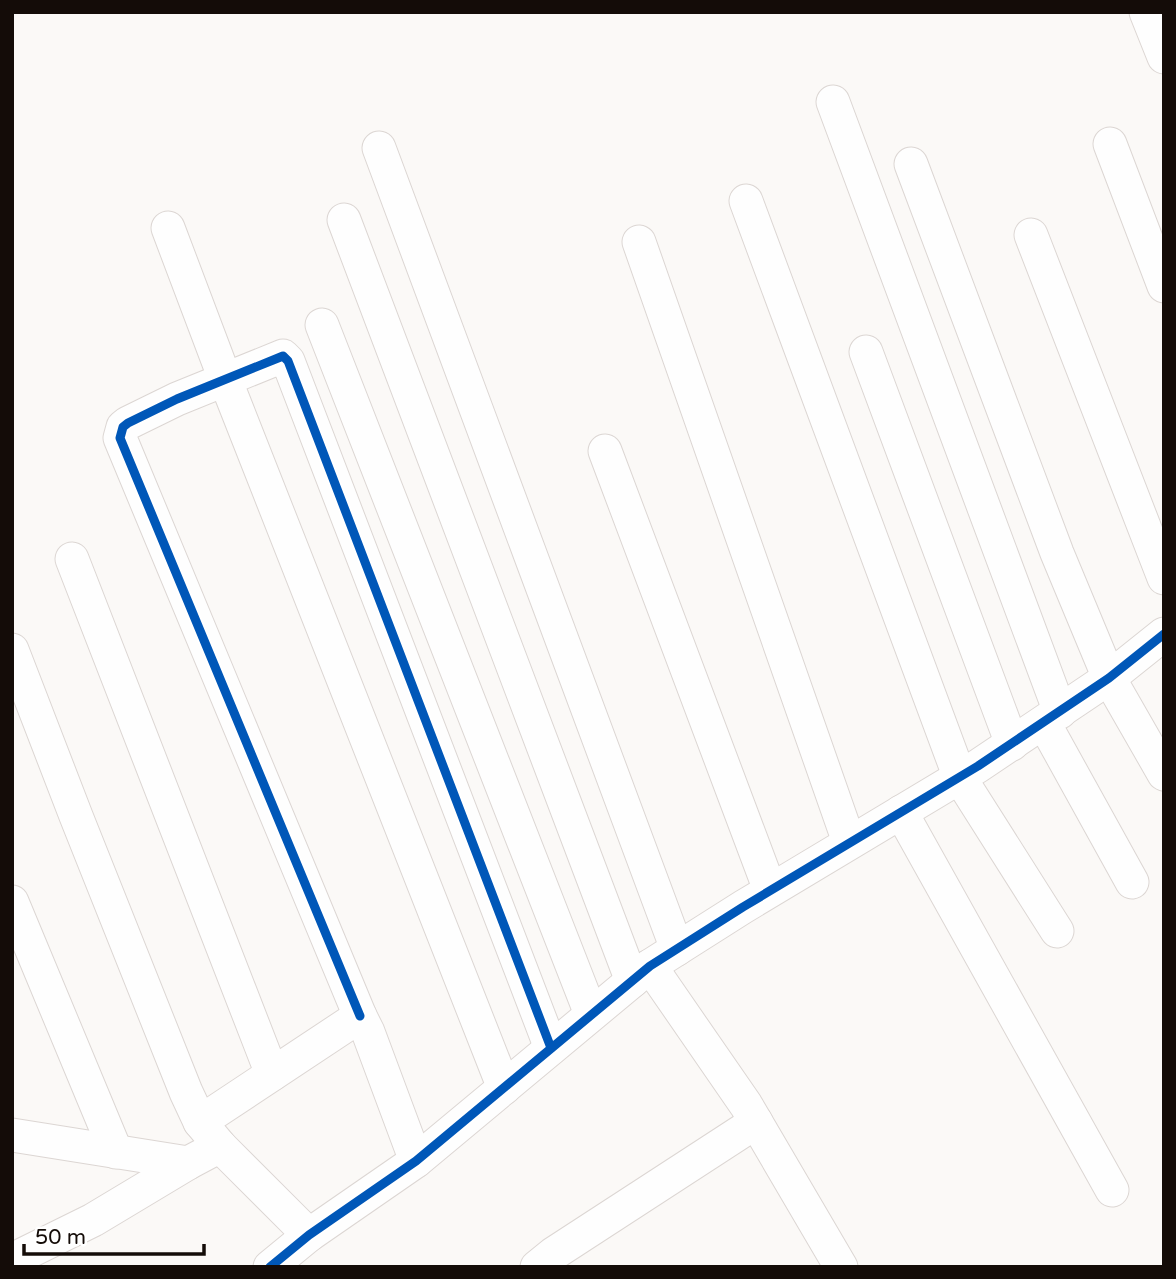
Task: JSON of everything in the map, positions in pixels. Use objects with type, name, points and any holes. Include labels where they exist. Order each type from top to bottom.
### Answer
[{"type":"street","points":[[1146,12],[1164,57]]},
{"type":"street","points":[[833,102],[1052,717],[1132,882]]},
{"type":"street","points":[[1110,144],[1164,286]]},
{"type":"street","points":[[379,148],[653,965]]},
{"type":"street","points":[[911,164],[1057,553],[1109,678],[1164,774]]},
{"type":"street","points":[[746,201],[960,778],[1057,931]]},
{"type":"street","points":[[344,220],[653,965],[746,1105],[838,1266]]},
{"type":"street","points":[[168,228],[504,1088]]},
{"type":"street","points":[[1031,235],[1164,578]]},
{"type":"street","points":[[639,242],[849,842]]},
{"type":"street","points":[[322,325],[590,1014]]},
{"type":"street","points":[[866,352],[1012,744]]},
{"type":"street","points":[[416,1161],[368,1032],[120,438],[123,426],[225,379],[283,356],[288,360],[551,1048]]},
{"type":"street","points":[[605,452],[770,890]]},
{"type":"street","points":[[72,559],[272,1074]]},
{"type":"street","points":[[270,1267],[309,1235],[416,1161],[590,1014],[653,965],[770,890],[960,778],[1109,678],[1164,634]]},
{"type":"street","points":[[12,650],[176,1067],[210,1134],[309,1235]]},
{"type":"street","points":[[901,812],[1112,1190]]},
{"type":"street","points":[[12,902],[116,1152]]},
{"type":"street","points":[[12,1260],[93,1220],[188,1163],[210,1134],[272,1074],[360,1016]]},
{"type":"street","points":[[537,1267],[756,1122]]},
{"type":"street","points":[[12,1135],[188,1163]]},
{"type":"cycle path","points":[[360,1016],[120,438],[123,427],[128,423],[177,399],[283,356],[288,361],[551,1048]]},
{"type":"cycle path","points":[[270,1267],[309,1235],[416,1161],[650,966],[978,766],[1109,678],[1164,634]]}]
